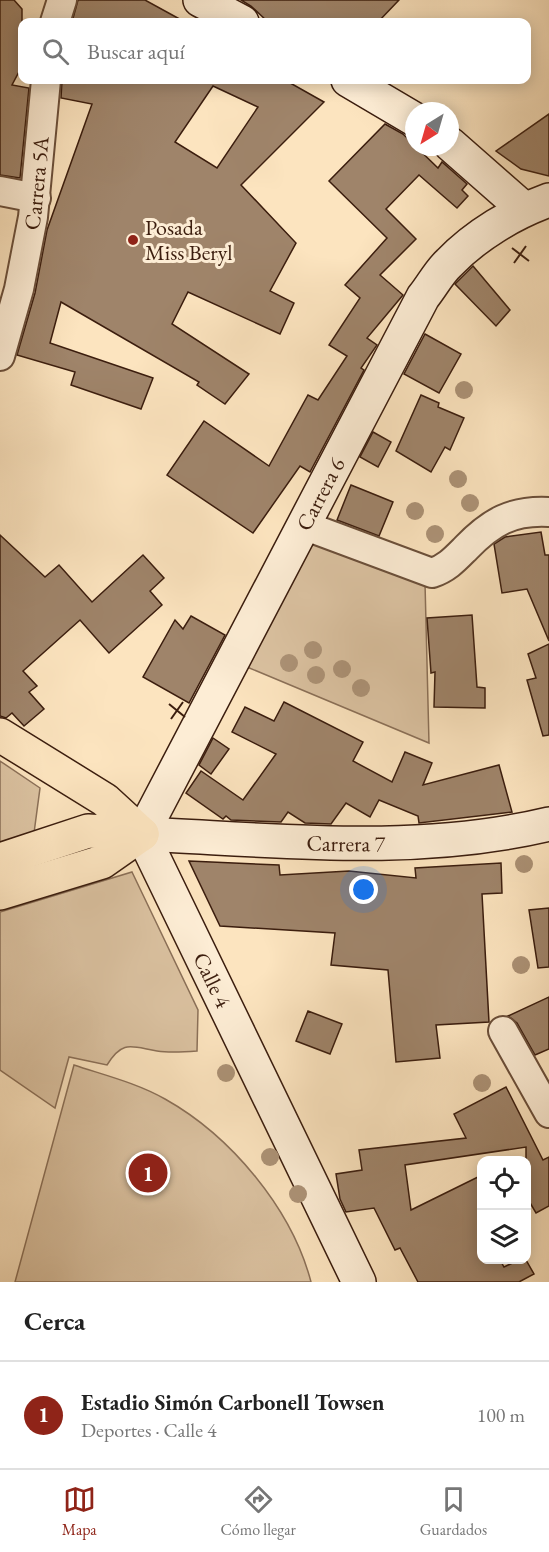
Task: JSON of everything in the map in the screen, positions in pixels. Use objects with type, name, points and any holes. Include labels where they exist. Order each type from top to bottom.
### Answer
[{"type":"main road","name":"Calle 4","points":[[0,735],[105,800],[142,834]]},
{"type":"main road","points":[[0,860],[88,831],[142,834]]},
{"type":"main road","name":"Carrera 6","points":[[0,893],[102,862],[142,834]]},
{"type":"street","points":[[56,18],[62,0]]},
{"type":"street","points":[[200,0],[234,18]]},
{"type":"street","name":"Carrera 5A","points":[[0,356],[19,289],[36,198],[46,84]]},
{"type":"street","points":[[355,84],[405,114]]},
{"type":"street","points":[[459,150],[537,204]]},
{"type":"street","points":[[0,190],[36,198]]},
{"type":"street","name":"Carrera 6","points":[[142,834],[423,297],[449,263],[537,204]]},
{"type":"street","points":[[303,525],[432,573],[446,568],[478,536],[501,518],[533,511],[549,512]]},
{"type":"street","name":"Carrera 7","points":[[142,834],[380,845],[450,841],[512,833],[549,824]]},
{"type":"street","name":"Calle 4","points":[[142,834],[359,1282]]},
{"type":"street","points":[[503,1031],[549,1113]]},
{"type":"shaded area","points":[[312,540],[425,583],[429,743],[247,667]]},
{"type":"shaded area","points":[[0,761],[40,788],[34,833],[0,844]]},
{"type":"shaded area","points":[[132,872],[198,1010],[197,1051],[167,1052],[129,1047],[118,1051],[107,1065],[69,1057],[55,1108],[0,1070],[0,912]]},
{"type":"shaded area","points":[[74,1065],[154,1093],[189,1114],[213,1133],[256,1177],[274,1202],[302,1255],[311,1282],[15,1282]]},
{"type":"building","points":[[0,0],[14,0],[22,9],[22,18],[18,18],[18,74],[12,85],[29,88],[20,178],[0,175]]},
{"type":"building","points":[[78,0],[145,0],[178,18],[73,18]]},
{"type":"building","points":[[241,0],[399,0],[382,18],[264,18]]},
{"type":"building","points":[[62,84],[292,84],[324,102],[241,185],[296,243],[270,291],[294,303],[280,334],[188,292],[172,324],[249,374],[225,404],[197,385],[199,382],[61,302],[50,343],[153,378],[141,409],[71,385],[75,372],[17,355],[35,293],[47,230],[92,104],[61,98]],"holes":[[[213,86],[258,107],[217,168],[175,142]]]},
{"type":"building","points":[[549,114],[549,176],[521,169],[496,151]]},
{"type":"building","points":[[385,124],[405,136],[405,156],[426,156],[438,168],[442,162],[467,184],[462,190],[468,196],[457,208],[419,175],[386,209],[416,239],[380,275],[403,295],[367,338],[377,345],[361,368],[364,370],[310,472],[300,466],[253,533],[167,475],[204,421],[269,466],[308,395],[318,400],[347,356],[329,345],[360,298],[345,285],[387,238],[329,181]]},
{"type":"building","points":[[473,266],[510,310],[496,326],[455,284]]},
{"type":"building","points":[[425,334],[461,354],[439,393],[404,374]]},
{"type":"building","points":[[421,395],[439,403],[438,407],[464,418],[450,450],[445,447],[431,472],[396,451]]},
{"type":"building","points":[[373,432],[391,442],[378,467],[360,457]]},
{"type":"building","points":[[351,485],[393,502],[379,536],[337,520]]},
{"type":"building","points":[[541,532],[545,555],[549,555],[549,641],[527,589],[502,593],[494,544],[505,537]]},
{"type":"building","points":[[0,535],[45,577],[59,565],[92,602],[143,555],[164,578],[150,591],[162,605],[109,653],[80,620],[23,671],[37,686],[29,692],[44,709],[24,726],[12,713],[6,718],[0,716]]},
{"type":"building","points":[[472,615],[477,687],[485,688],[485,708],[434,707],[435,672],[431,673],[427,618]]},
{"type":"building","points":[[191,616],[225,635],[189,703],[143,677],[175,620],[183,629]]},
{"type":"building","points":[[549,644],[549,735],[543,736],[527,680],[536,678],[528,654]]},
{"type":"building","points":[[284,702],[363,742],[353,761],[392,782],[405,752],[432,763],[423,785],[499,765],[512,812],[419,823],[418,816],[379,800],[370,817],[346,803],[331,824],[305,823],[288,812],[281,822],[231,820],[226,816],[223,819],[186,793],[201,771],[243,800],[276,754],[232,732],[245,707],[274,721]]},
{"type":"building","points":[[213,738],[229,749],[211,774],[199,765]]},
{"type":"building","points":[[189,861],[279,865],[280,875],[349,871],[416,878],[415,868],[501,863],[502,893],[482,894],[489,1022],[436,1025],[440,1058],[396,1062],[388,970],[331,965],[335,933],[220,926]]},
{"type":"building","points":[[549,908],[549,967],[538,968],[529,910]]},
{"type":"building","points":[[549,997],[549,1049],[535,1055],[517,1023],[508,1016]]},
{"type":"building","points":[[308,1011],[342,1024],[330,1054],[296,1041]]},
{"type":"building","points":[[506,1087],[543,1160],[549,1157],[549,1206],[536,1213],[531,1204],[531,1156],[526,1156],[526,1147],[405,1165],[411,1210],[477,1177],[477,1264],[502,1264],[504,1267],[510,1264],[528,1264],[534,1274],[519,1282],[418,1282],[400,1248],[395,1250],[374,1208],[346,1212],[340,1199],[336,1174],[362,1170],[359,1150],[466,1138],[454,1114]]},
{"type":"place","name":"Posada Miss Beryl","points":[[133,240]]},
{"type":"place","name":"Estadio Simón Carbonell Towsen","points":[[148,1173]]}]
